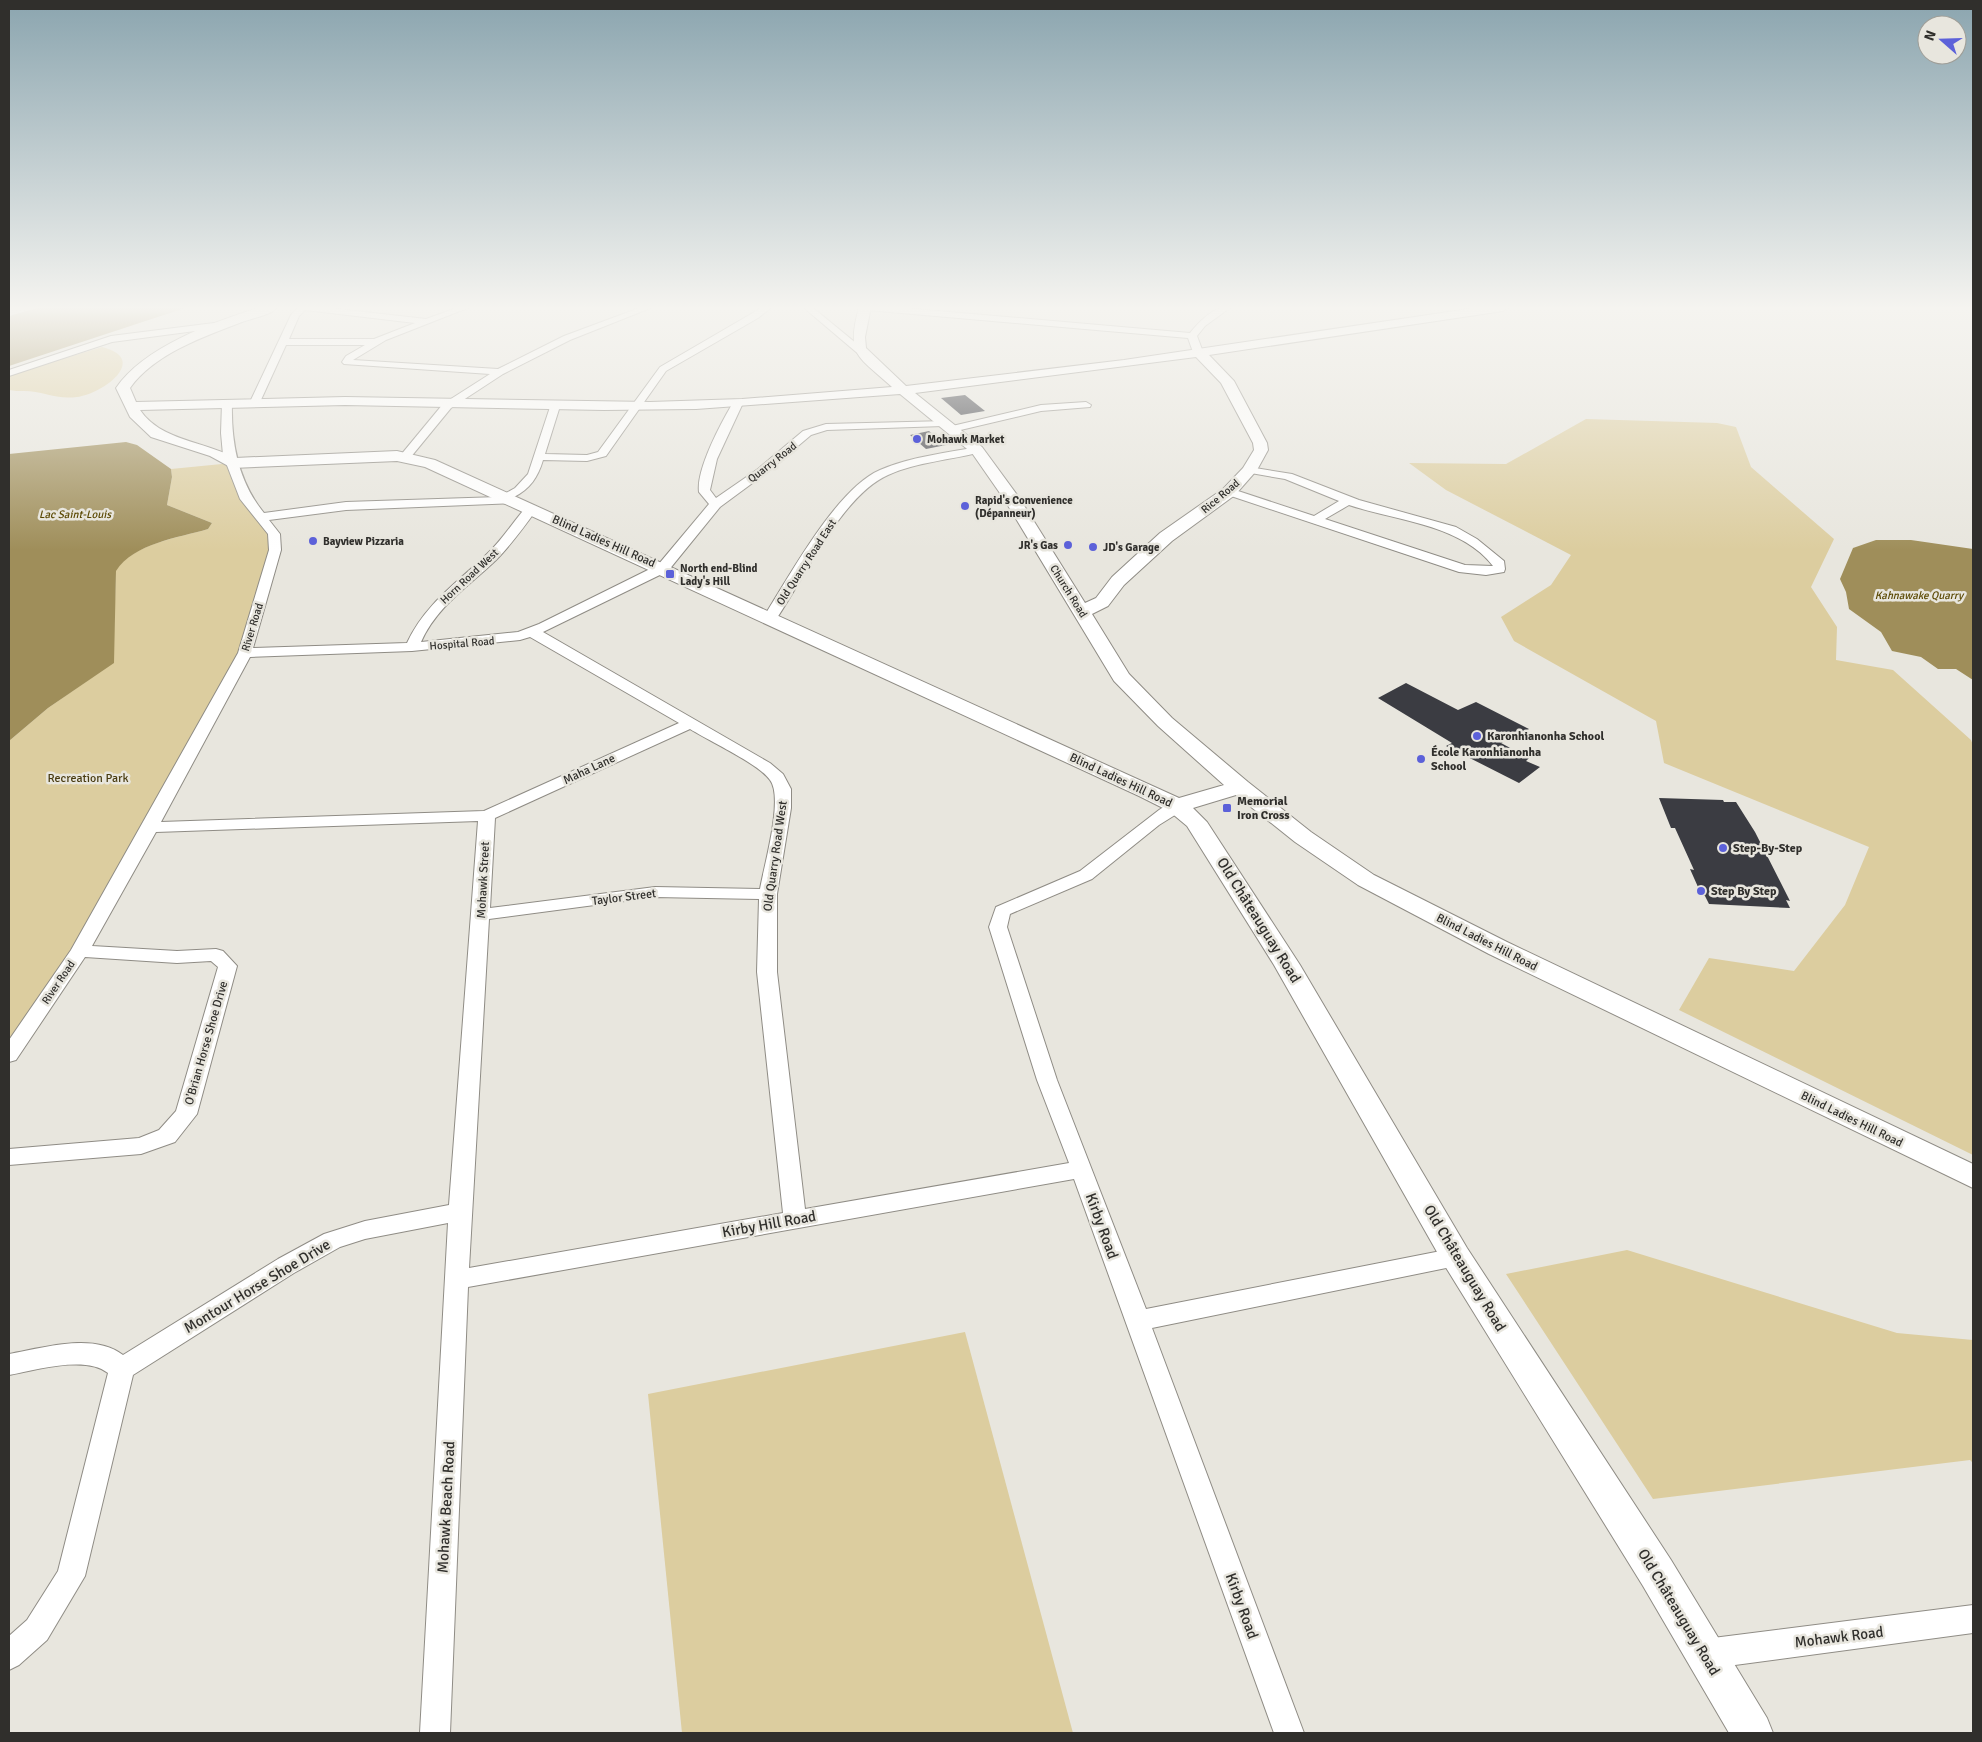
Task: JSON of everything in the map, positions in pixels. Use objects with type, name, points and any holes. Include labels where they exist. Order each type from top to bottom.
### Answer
[{"type":"street","points":[[124,388],[135,414],[160,436],[215,453],[232,463]]},
{"type":"street","points":[[255,402],[262,388]]},
{"type":"street","points":[[406,456],[450,403],[474,388]]},
{"type":"street","points":[[538,457],[586,458],[602,454],[649,388]]},
{"type":"street","name":"Church Road","points":[[901,388],[977,450],[1012,499],[1121,677],[1165,722],[1240,787]]},
{"type":"street","points":[[133,406],[255,402],[450,403],[555,406],[738,403],[930,388]]},
{"type":"street","name":"Rice Road","points":[[1082,612],[1102,602],[1118,581],[1166,537],[1228,492],[1249,470],[1261,450],[1260,443],[1231,388]]},
{"type":"street","name":"River Road","points":[[9,1055],[80,950],[245,653],[275,550],[274,534],[246,499],[232,463],[226,433],[227,403]]},
{"type":"street","points":[[716,504],[706,495],[704,489],[708,470],[738,403]]},
{"type":"street","name":"Quarry Road","points":[[663,568],[716,504],[762,472],[807,433],[815,429],[948,426],[1041,408],[1086,405]]},
{"type":"street","points":[[261,517],[346,506],[509,499],[529,482],[555,406]]},
{"type":"street","name":"Old Quarry Road East","points":[[770,618],[832,519],[863,487],[882,473],[900,466],[977,450]]},
{"type":"street","name":"Blind Ladies Hill Road","points":[[232,463],[406,456],[430,463],[663,568],[1177,806],[1240,787],[1303,837],[1366,880],[1498,948],[1973,1177]]},
{"type":"street","points":[[1228,492],[1464,569],[1486,571],[1499,569],[1499,564],[1473,542],[1452,530],[1349,500],[1288,476],[1249,470]]},
{"type":"street","points":[[1315,520],[1349,500]]},
{"type":"street","name":"Horn Road West","points":[[412,647],[420,626],[444,598],[502,545],[531,508]]},
{"type":"street","name":"Hospital Road","points":[[245,653],[412,647],[500,640],[532,632],[663,568]]},
{"type":"street","name":"Old Quarry Road West","points":[[532,632],[764,766],[777,777],[784,789],[783,808],[768,894],[767,972],[795,1220]]},
{"type":"street","name":"Maha Lane","points":[[487,816],[691,723]]},
{"type":"street","name":"Kirby Road","points":[[1177,806],[1151,821],[1085,875],[1063,887],[1017,902],[1002,911],[998,927],[1047,1080],[1082,1169],[1136,1321],[1289,1733]]},
{"type":"street","name":"Old Châteauguay Road","points":[[1177,806],[1196,822],[1206,834],[1277,949],[1456,1258],[1652,1565],[1752,1733]]},
{"type":"street","points":[[150,827],[487,816]]},
{"type":"street","name":"Mohawk Street","points":[[457,1280],[487,816]]},
{"type":"street","name":"Taylor Street","points":[[481,915],[655,892],[768,894]]},
{"type":"street","name":"O'Brian Horse Shoe Drive","points":[[9,1157],[141,1146],[167,1136],[186,1114],[228,966],[216,955],[178,957],[80,950]]},
{"type":"street","name":"Kirby Hill Road","points":[[457,1280],[1082,1169]]},
{"type":"street","name":"Montour Horse Shoe Drive","points":[[122,1369],[286,1266],[332,1240],[365,1230],[460,1212]]},
{"type":"street","points":[[1136,1321],[1456,1258]]},
{"type":"street","name":"Mohawk Beach Road","points":[[435,1733],[457,1280]]},
{"type":"street","points":[[9,1364],[81,1353],[108,1358],[122,1369],[71,1576],[38,1630],[9,1655]]},
{"type":"street","name":"Mohawk Road","points":[[1705,1654],[1973,1619]]},
{"type":"green space","points":[[9,388],[101,388],[88,394],[69,398],[31,391],[9,390]]},
{"type":"green space","points":[[1586,419],[1717,423],[1736,427],[1751,467],[1834,539],[1811,587],[1837,627],[1836,660],[1893,670],[1971,740],[1973,745],[1973,1155],[1679,1010],[1709,958],[1794,971],[1845,905],[1869,847],[1664,763],[1656,721],[1514,641],[1501,617],[1551,585],[1571,555],[1446,490],[1409,463],[1506,464]]},
{"type":"green space","name":"Recreation Park","points":[[232,463],[274,534],[245,653],[80,951],[9,1055],[9,741],[48,708],[113,663],[116,570],[124,561],[134,553],[158,543],[208,529],[212,523],[167,505],[172,477],[171,469]]},
{"type":"green space","points":[[1627,1250],[1897,1333],[1973,1340],[1973,1463],[1970,1460],[1653,1499],[1506,1274]]},
{"type":"green space","points":[[965,1332],[1073,1733],[682,1733],[648,1394]]},
{"type":"water","name":"Lac Saint-Louis","points":[[126,442],[137,445],[171,469],[172,477],[167,505],[212,523],[208,529],[145,548],[124,562],[116,571],[114,663],[48,708],[9,741],[9,454]]},
{"type":"water","name":"Kahnawake Quarry","points":[[1876,540],[1911,540],[1973,549],[1973,680],[1956,669],[1938,669],[1921,657],[1892,651],[1881,632],[1849,609],[1846,592],[1840,579],[1853,548]]},
{"type":"building","points":[[965,395],[985,411],[961,415],[941,398]]},
{"type":"building","name":"Mohawk Market","points":[[929,431],[946,445],[926,449],[910,435]]},
{"type":"building","name":"Karonhianonha School","points":[[1406,683],[1458,710],[1476,702],[1529,729],[1501,743],[1529,758],[1526,761],[1540,767],[1519,783],[1446,746],[1452,743],[1378,698]]},
{"type":"building","name":"Step-By-Step","points":[[1659,798],[1736,802],[1755,832],[1790,901],[1786,900],[1790,908],[1709,904],[1705,896],[1702,896],[1690,869],[1694,870],[1675,828],[1671,828]]},
{"type":"place","name":"Mohawk Market","points":[[917,439]]},
{"type":"place","name":"Rapid's Convenience (Dépanneur)","points":[[965,506]]},
{"type":"place","name":"Bayview Pizzaria","points":[[313,541]]},
{"type":"place","name":"JR's Gas","points":[[1068,545]]},
{"type":"place","name":"JD's Garage","points":[[1093,547]]},
{"type":"place","name":"North end-Blind Lady's Hill","points":[[670,574]]},
{"type":"place","name":"Karonhianonha School","points":[[1477,736]]},
{"type":"place","name":"École Karonhianonha School","points":[[1421,759]]},
{"type":"place","name":"Memorial Iron Cross","points":[[1227,808]]},
{"type":"place","name":"Step-By-Step","points":[[1723,848]]},
{"type":"place","name":"Step By Step","points":[[1701,891]]}]
